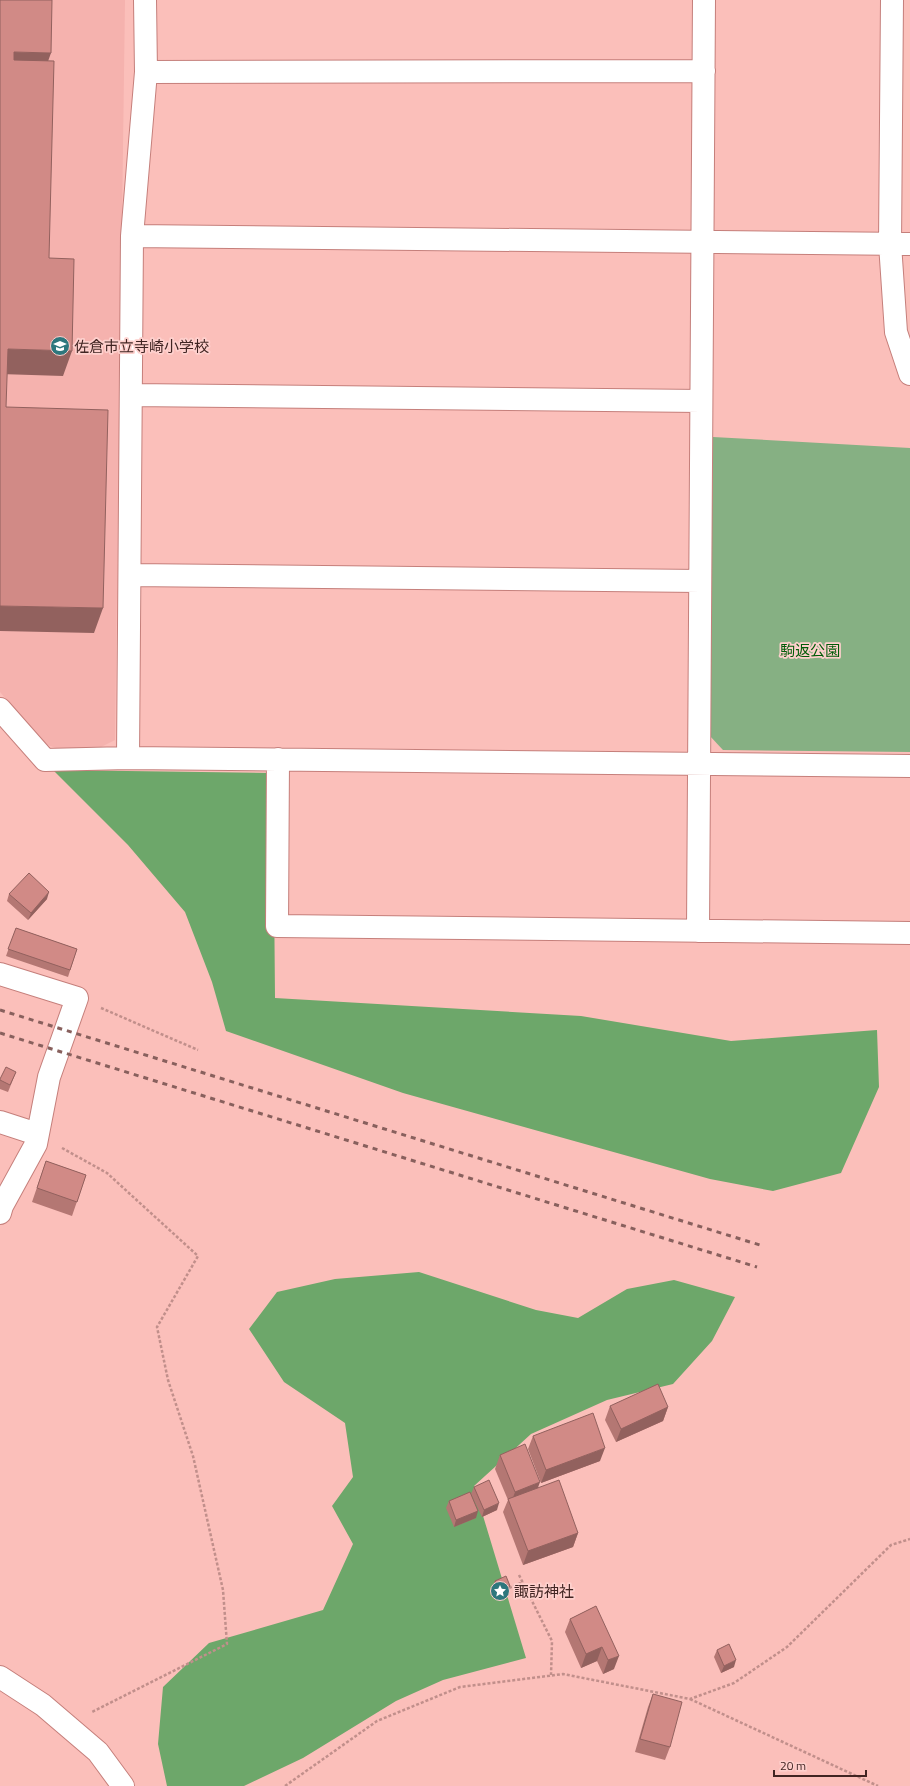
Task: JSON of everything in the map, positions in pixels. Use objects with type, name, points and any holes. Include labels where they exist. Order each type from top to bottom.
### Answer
[{"type":"street","points":[[128,758],[132,236],[146,72],[145,0]]},
{"type":"street","points":[[698,931],[704,0]]},
{"type":"street","points":[[892,0],[900,244],[896,332],[910,374]]},
{"type":"street","points":[[146,72],[704,71]]},
{"type":"street","points":[[132,236],[900,244]]},
{"type":"street","points":[[131,395],[701,401]]},
{"type":"street","points":[[130,575],[700,581]]},
{"type":"street","points":[[0,708],[45,760],[128,758],[910,766]]},
{"type":"street","points":[[278,760],[277,926],[910,933]]},
{"type":"street","points":[[0,974],[77,998],[49,1077],[36,1144],[0,1212]]},
{"type":"street","points":[[0,1122],[37,1134]]},
{"type":"street","points":[[0,1677],[43,1705],[98,1752],[123,1786]]},
{"type":"path","points":[[77,998],[198,1050]]},
{"type":"path","points":[[37,1134],[107,1173],[198,1256],[157,1327],[168,1380],[193,1456],[223,1590],[227,1644],[66,1725]]},
{"type":"path","points":[[690,1699],[734,1683],[787,1647],[891,1545],[910,1539]]},
{"type":"path","points":[[519,1575],[552,1641],[552,1675]]},
{"type":"path","points":[[508,1588],[523,1582]]},
{"type":"path","points":[[285,1786],[377,1721],[460,1687],[563,1674],[690,1699],[878,1786]]},
{"type":"shaded area","name":"佐倉市立寺崎小学校","points":[[0,0],[125,0],[115,740],[95,750],[61,750],[45,744],[0,692]]},
{"type":"green space","name":"駒返公園","points":[[713,437],[910,448],[910,752],[723,750],[709,735]]},
{"type":"green space","points":[[53,770],[273,773],[275,998],[581,1016],[731,1041],[877,1030],[879,1087],[841,1173],[773,1191],[710,1179],[403,1093],[226,1031],[212,982],[185,912],[128,845]]},
{"type":"green space","points":[[419,1272],[536,1310],[578,1318],[627,1289],[674,1280],[735,1297],[712,1341],[673,1384],[607,1400],[531,1434],[474,1486],[526,1658],[443,1680],[396,1701],[303,1758],[244,1786],[167,1786],[158,1744],[163,1687],[209,1643],[323,1610],[353,1544],[332,1506],[353,1477],[345,1423],[284,1382],[249,1329],[277,1292],[335,1279]]},
{"type":"building","points":[[0,0],[52,0],[51,53],[14,52],[14,60],[54,61],[49,258],[74,259],[72,351],[8,349],[6,407],[108,410],[103,608],[0,606]]},
{"type":"building","points":[[29,873],[49,892],[31,913],[9,894]]},
{"type":"building","points":[[16,928],[77,949],[70,970],[8,949]]},
{"type":"building","points":[[6,1067],[16,1072],[10,1085],[0,1080]]},
{"type":"building","points":[[46,1161],[86,1175],[77,1202],[37,1188]]},
{"type":"building","points":[[658,1384],[668,1407],[621,1429],[610,1406]]},
{"type":"building","points":[[593,1413],[605,1448],[546,1470],[533,1436]]},
{"type":"building","points":[[525,1444],[540,1482],[515,1492],[500,1455]]},
{"type":"building","points":[[489,1480],[499,1503],[484,1510],[474,1487]]},
{"type":"building","points":[[559,1480],[578,1533],[528,1551],[508,1499]]},
{"type":"building","points":[[470,1492],[478,1511],[456,1520],[449,1501]]},
{"type":"building","points":[[506,1576],[510,1586],[499,1591],[495,1581]]},
{"type":"building","points":[[596,1606],[619,1656],[608,1660],[602,1647],[586,1654],[570,1619]]},
{"type":"building","points":[[729,1644],[736,1660],[724,1666],[717,1650]]},
{"type":"building","points":[[653,1694],[682,1702],[670,1747],[640,1739]]},
{"type":"railway","points":[[0,1010],[763,1246]]},
{"type":"railway","points":[[0,1033],[757,1267]]},
{"type":"place","name":"佐倉市立寺崎小学校","points":[[60,346]]},
{"type":"place","name":"諏訪神社","points":[[500,1591]]}]
